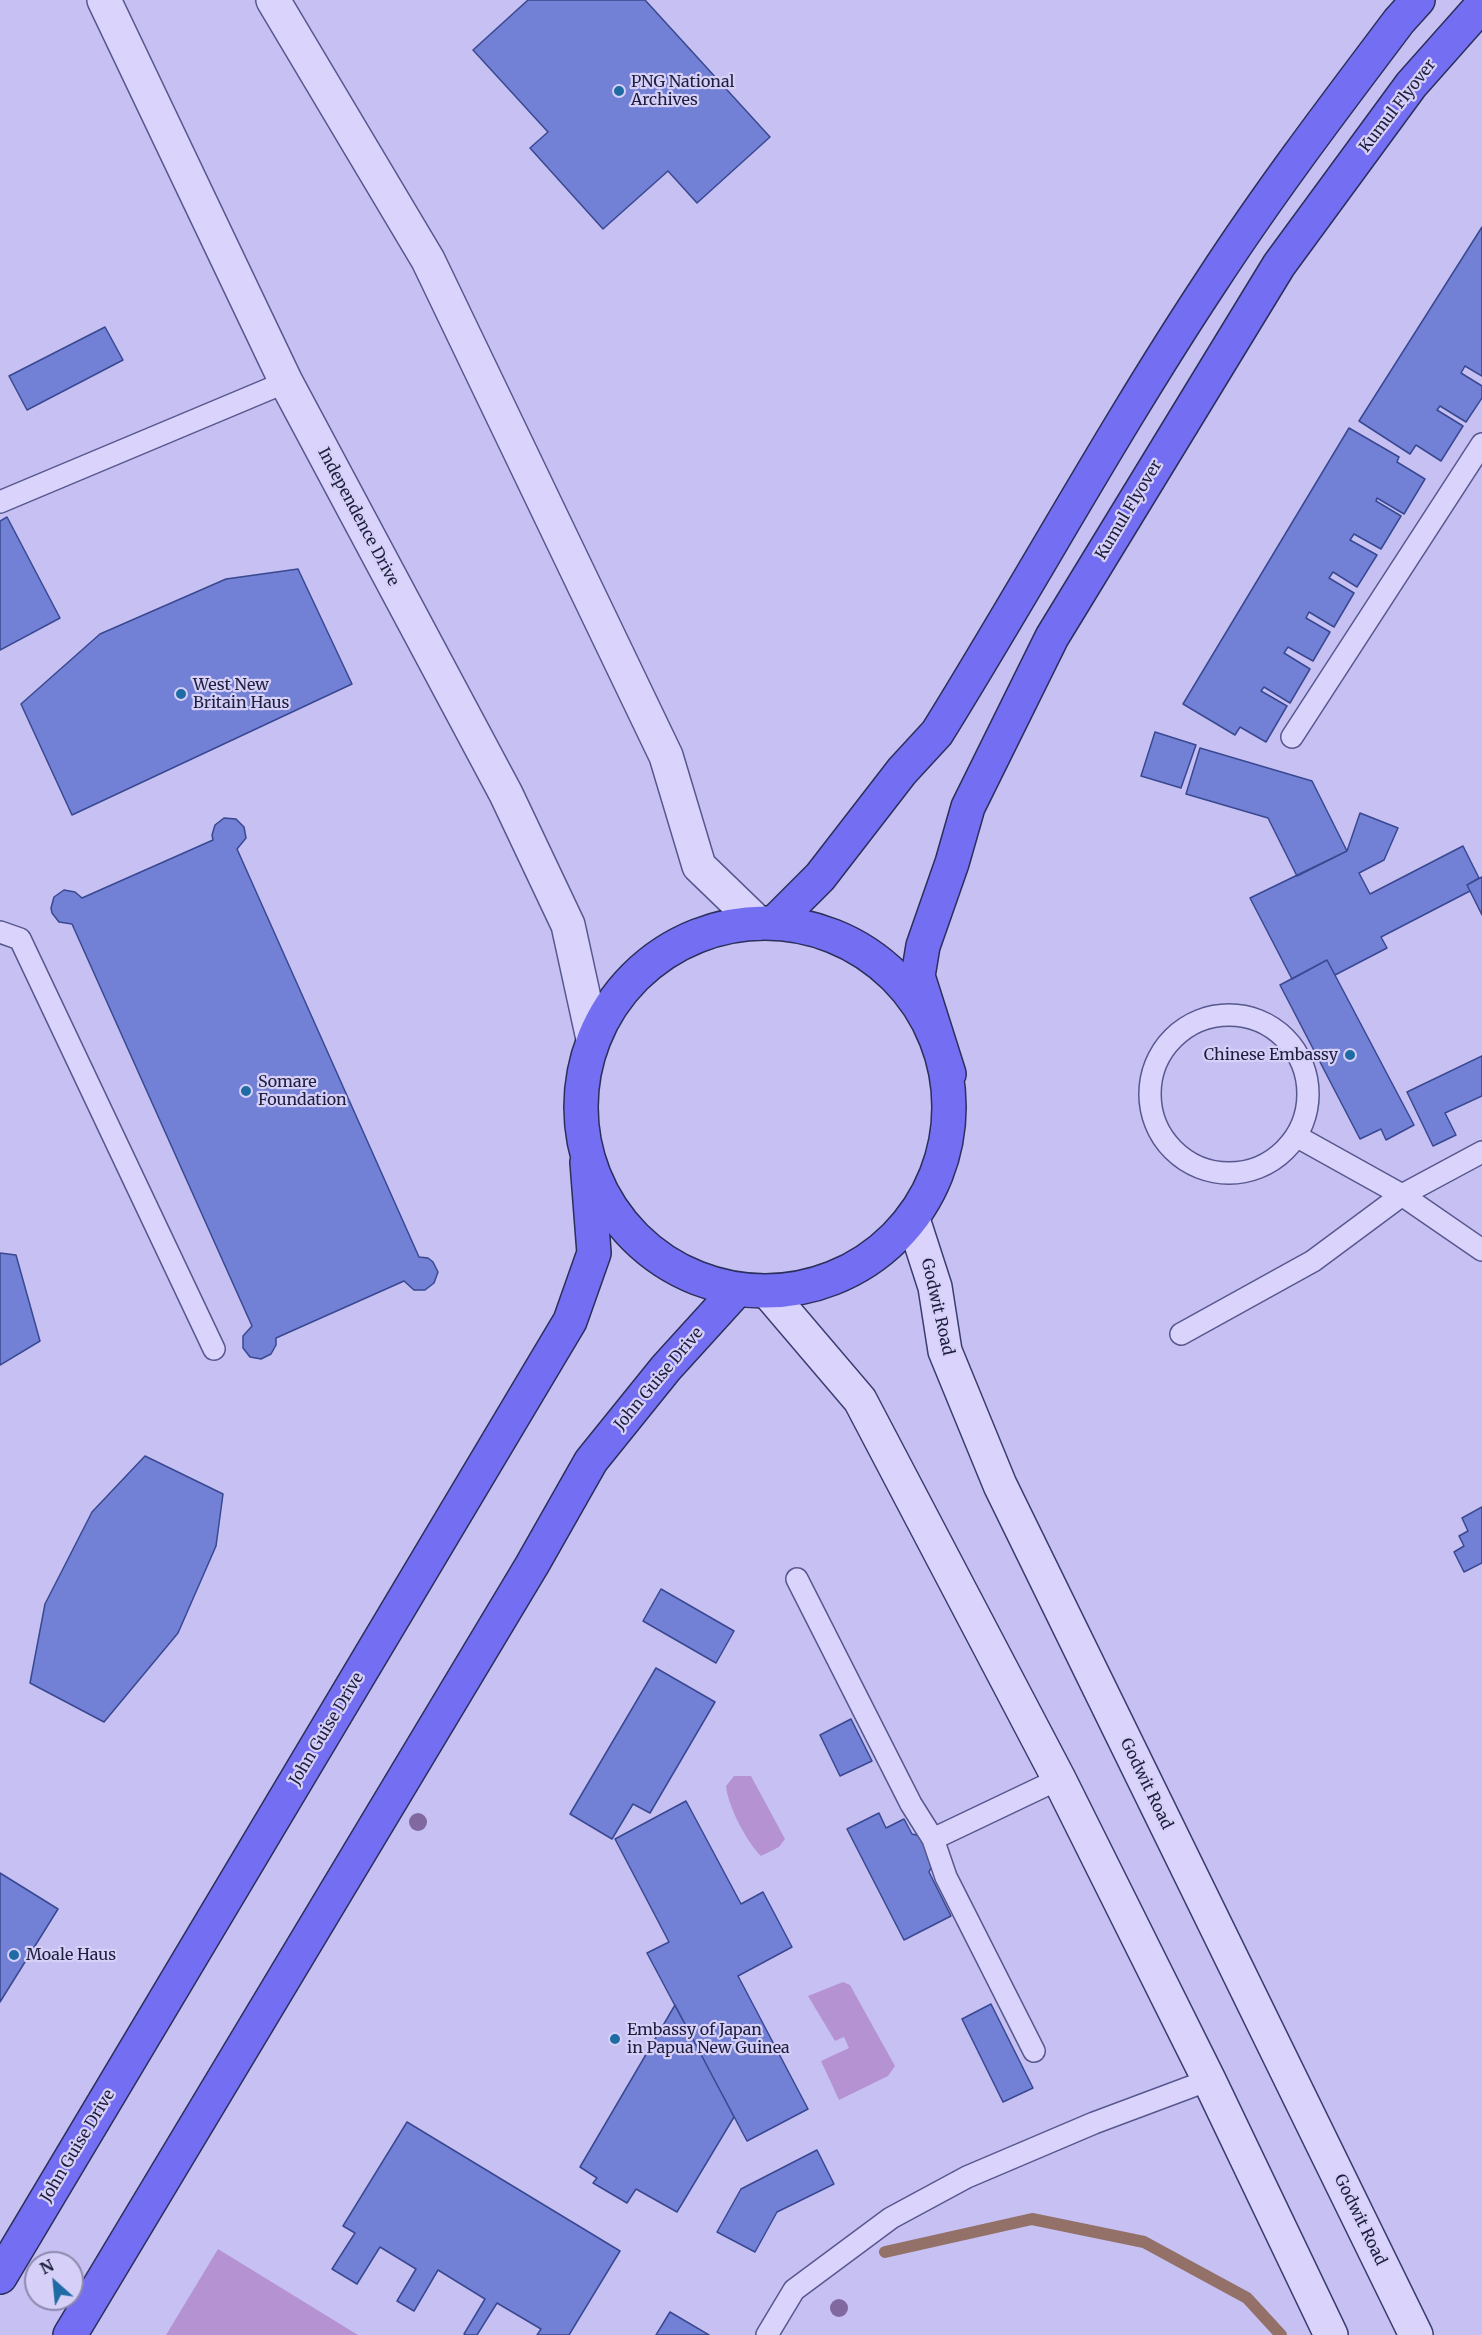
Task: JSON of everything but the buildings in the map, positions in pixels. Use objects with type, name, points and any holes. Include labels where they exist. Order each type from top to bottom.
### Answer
[{"type":"highway","points":[[766,923],[820,877],[902,771],[937,733],[1132,408],[1212,280],[1285,171],[1399,21],[1418,0]]},
{"type":"highway","name":"Kumul Flyover","points":[[949,1074],[918,976],[923,946],[952,863],[968,807],[1052,637],[1279,265],[1411,85],[1482,5]]},
{"type":"highway","points":[[766,923],[823,932],[868,953],[906,985],[933,1026],[949,1074],[951,1112],[946,1150],[933,1186],[914,1219],[879,1253],[837,1278],[768,1292],[736,1291],[686,1275],[643,1248],[609,1209],[587,1162],[581,1131],[580,1100],[584,1069],[593,1039],[620,993],[659,956],[706,933],[766,923]]},
{"type":"highway","name":"John Guise Drive","points":[[0,2277],[570,1321],[594,1253],[587,1162]]},
{"type":"highway","name":"John Guise Drive","points":[[70,2335],[526,1575],[591,1461],[666,1368],[736,1291]]},
{"type":"main road","name":"Independence Drive","points":[[104,0],[286,382],[506,794],[568,925],[593,1039]]},
{"type":"main road","points":[[273,0],[434,271],[666,756],[699,866],[766,923]]},
{"type":"main road","name":"Godwit Road","points":[[914,1219],[935,1287],[945,1351],[1000,1485],[1416,2335]]},
{"type":"main road","points":[[768,1292],[860,1400],[1059,1779],[1209,2080],[1331,2335]]},
{"type":"lane","points":[[0,502],[286,382]]},
{"type":"lane","points":[[1292,736],[1482,444]]},
{"type":"lane","points":[[0,932],[20,939],[214,1349]]},
{"type":"lane","points":[[1234,1014],[1260,1020],[1283,1035],[1300,1057],[1308,1084],[1307,1111],[1296,1136],[1278,1157],[1255,1169],[1231,1174],[1206,1170],[1183,1160],[1165,1142],[1153,1120],[1149,1095],[1152,1071],[1164,1048],[1181,1030],[1206,1018],[1234,1014]]},
{"type":"lane","points":[[1296,1136],[1402,1196],[1482,1250]]},
{"type":"lane","points":[[1180,1334],[1312,1261],[1402,1196],[1482,1152]]},
{"type":"lane","points":[[797,1580],[911,1804],[933,1839],[946,1877],[1034,2051]]},
{"type":"lane","points":[[933,1839],[1059,1779]]},
{"type":"lane","points":[[767,2335],[794,2289],[891,2218],[967,2177],[1094,2123],[1209,2080]]},
{"type":"shaded area","points":[[734,1776],[751,1776],[785,1839],[779,1847],[761,1856],[744,1833],[730,1803],[726,1786]]},
{"type":"shaded area","points":[[843,1982],[850,1985],[895,2066],[888,2076],[839,2100],[821,2061],[849,2048],[844,2037],[835,2041],[808,1996]]},
{"type":"shaded area","points":[[218,2249],[358,2335],[166,2335]]},
{"type":"waterway","points":[[885,2252],[1032,2219],[1144,2242],[1247,2298],[1281,2335]]},
{"type":"place","name":"PNG National Archives","points":[[619,91]]},
{"type":"place","name":"West New Britain Haus","points":[[181,694]]},
{"type":"place","name":"Chinese Embassy","points":[[1350,1055]]},
{"type":"place","name":"Somare Foundation","points":[[246,1091]]},
{"type":"place","name":"Moale Haus","points":[[14,1955]]},
{"type":"place","name":"Embassy of Japan in Papua New Guinea","points":[[615,2039]]}]
